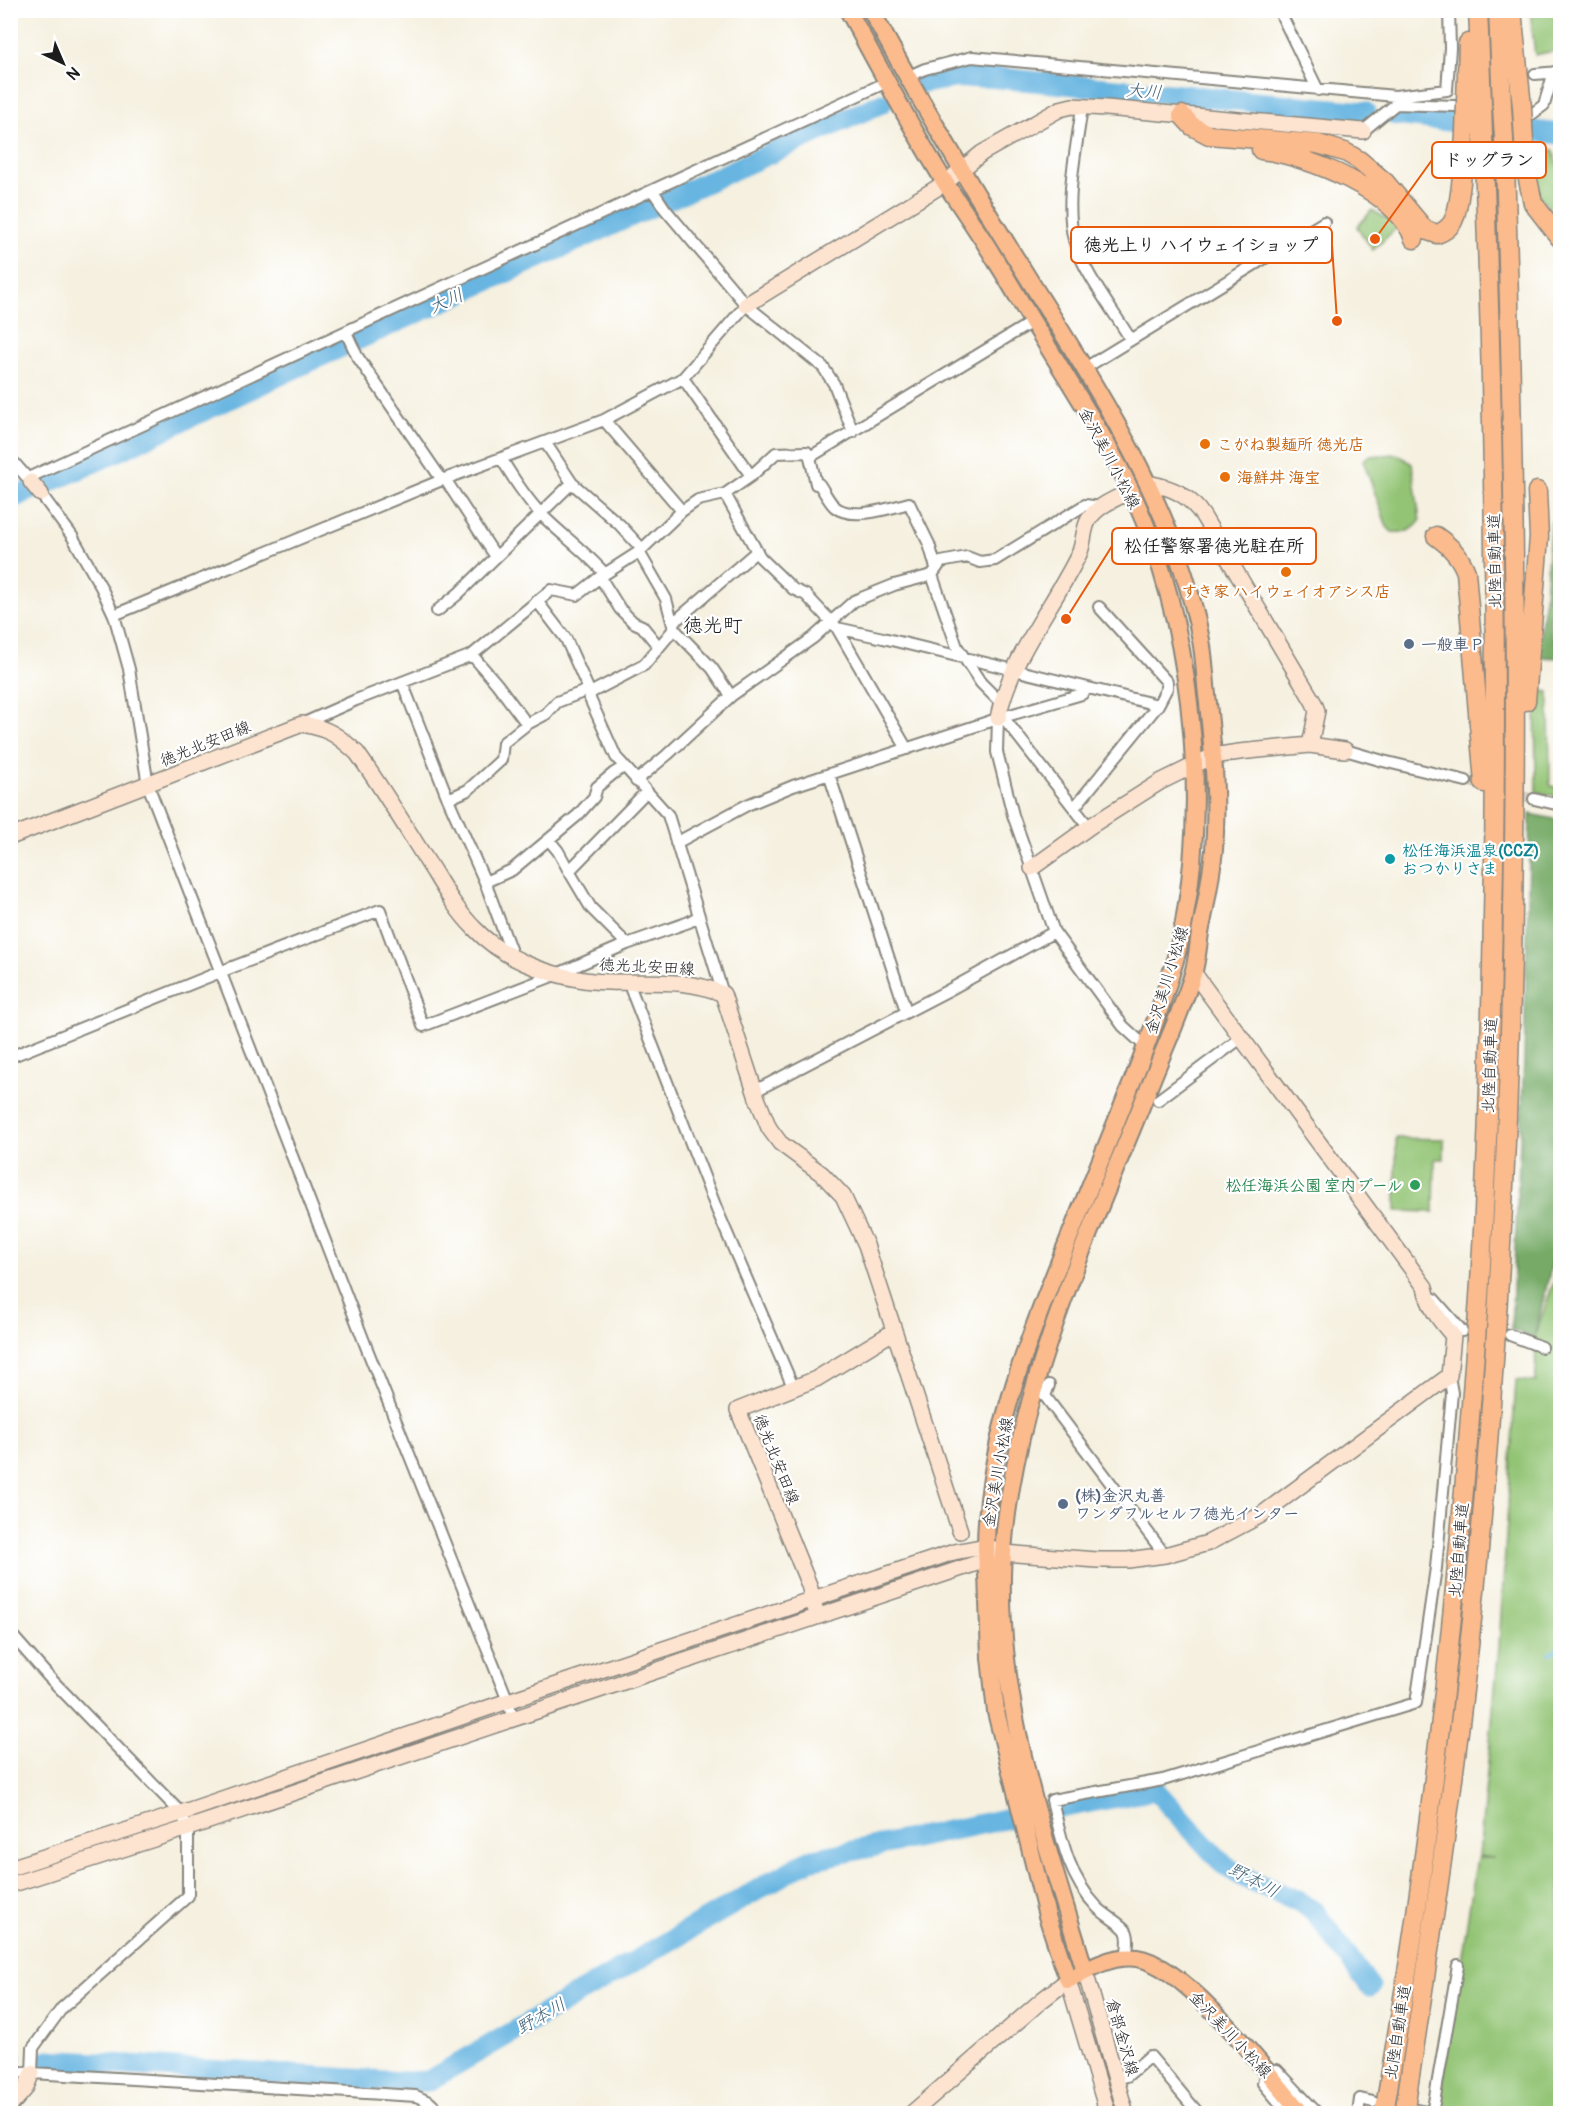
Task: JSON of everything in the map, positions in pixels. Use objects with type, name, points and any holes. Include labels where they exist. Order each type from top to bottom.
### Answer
[{"type":"highway","points":[[1182,115],[1192,126],[1209,135],[1318,144],[1345,152],[1359,160],[1385,182],[1425,230],[1437,234],[1448,228],[1455,218],[1464,158],[1465,134],[1474,102],[1468,10]]},
{"type":"highway","name":"北陸自動車道","points":[[1378,2108],[1415,1915],[1436,1761],[1458,1559],[1476,1350],[1486,1169],[1492,976],[1495,731],[1490,327],[1484,136],[1474,102],[1478,10]]},
{"type":"highway","name":"北陸自動車道","points":[[1410,2111],[1456,1760],[1478,1562],[1496,1339],[1505,1173],[1512,977],[1515,731],[1514,542],[1504,138],[1498,10]]},
{"type":"highway","points":[[1512,10],[1527,175],[1533,203],[1560,238]]},
{"type":"highway","points":[[1182,115],[1188,134],[1202,143],[1279,152],[1329,169],[1390,205],[1407,224],[1414,239]]},
{"type":"highway","points":[[1512,977],[1516,945],[1525,716],[1539,537],[1537,491]]},
{"type":"highway","points":[[1436,536],[1455,552],[1466,572],[1475,659],[1485,808],[1492,976]]},
{"type":"main road","name":"金沢美川小松線","points":[[848,10],[945,183],[995,258],[1106,443],[1131,491],[1151,540],[1172,610],[1181,651],[1195,764],[1191,865],[1184,925],[1146,1047],[1034,1325],[996,1456],[986,1530],[990,1658],[996,1712],[1047,1916],[1068,1980],[1100,1963],[1137,1958],[1151,1962],[1178,1979],[1203,2001],[1302,2114]]},
{"type":"main road","name":"金沢美川小松線","points":[[871,10],[960,170],[1085,368],[1148,483],[1173,542],[1198,631],[1213,756],[1214,847],[1193,972],[1146,1095],[1074,1268],[1040,1368],[1019,1445],[1005,1529],[1002,1592],[1012,1708],[1035,1804],[1084,1971]]},
{"type":"street","points":[[1279,10],[1318,90]]},
{"type":"street","points":[[114,615],[443,479],[604,420],[683,378],[746,305],[945,183],[982,153],[1048,115],[1066,108],[1082,107],[1363,131],[1395,100],[1447,90],[1450,48],[1449,10]]},
{"type":"street","points":[[907,77],[925,69],[972,57],[1318,90],[1532,114],[1544,105],[1557,72],[1535,74]]},
{"type":"street","points":[[29,480],[350,341],[654,193],[732,152],[887,82]]},
{"type":"street","points":[[1082,107],[1072,190],[1071,216],[1074,238],[1081,260],[1131,340]]},
{"type":"street","points":[[654,193],[664,209],[746,305],[823,367],[834,384],[853,432]]},
{"type":"street","points":[[1085,368],[1324,222]]},
{"type":"street","points":[[810,457],[1032,322]]},
{"type":"street","points":[[350,341],[496,557]]},
{"type":"street","points":[[683,378],[751,476]]},
{"type":"street","points":[[604,420],[682,511]]},
{"type":"street","points":[[545,442],[572,483],[620,525],[641,551],[666,599],[674,626],[712,668],[731,696]]},
{"type":"street","points":[[302,724],[472,655],[551,590],[577,595],[602,575],[641,551],[682,511],[698,500],[724,494],[751,476],[776,453],[807,452],[816,484],[819,484],[836,508],[852,513],[873,512],[909,503],[929,544],[934,572],[957,647],[963,658],[1001,713],[1089,827]]},
{"type":"street","points":[[10,458],[42,494],[72,536],[114,615],[129,669],[148,785],[508,1701],[513,1720]]},
{"type":"street","points":[[501,458],[540,514],[590,556],[620,609],[633,622],[642,626],[659,647]]},
{"type":"street","points":[[437,611],[572,483]]},
{"type":"street","points":[[1148,483],[1168,487],[1184,496],[1192,501],[1203,516],[1314,704],[1317,711],[1310,745]]},
{"type":"street","points":[[1131,491],[1101,507],[1088,520],[1081,551],[1013,670],[1001,713],[997,752],[1013,814],[1054,932],[1124,1026],[1146,1047]]},
{"type":"street","points":[[724,494],[760,557],[793,589],[806,595],[834,625],[907,749]]},
{"type":"street","points":[[636,781],[731,696],[834,625],[854,601],[934,572],[941,562],[968,557],[980,562],[995,560],[1085,505],[1101,507]]},
{"type":"street","points":[[448,799],[468,790],[501,760],[503,743],[526,724],[546,714],[557,702],[583,692],[590,693],[644,665],[674,626],[757,551]]},
{"type":"street","points":[[537,601],[566,639],[616,757],[668,815],[723,994],[769,1128],[780,1143],[822,1174],[843,1196],[866,1245],[960,1531]]},
{"type":"street","points":[[1074,808],[1158,705],[1167,688],[1167,682],[1100,608]]},
{"type":"street","points":[[834,625],[1158,705]]},
{"type":"street","points":[[472,655],[497,684],[526,724]]},
{"type":"street","points":[[402,682],[513,957]]},
{"type":"street","points":[[676,843],[747,805],[793,786],[907,749],[1001,713],[1082,694],[1088,688]]},
{"type":"street","name":"徳光北安田線","points":[[10,837],[302,724],[322,727],[357,753],[449,897],[465,918],[488,940],[513,957],[555,975],[598,982],[692,984],[708,987],[723,994]]},
{"type":"street","points":[[1032,868],[1089,827],[1160,782],[1213,756],[1310,745],[1345,750],[1466,781]]},
{"type":"street","points":[[484,882],[512,870],[549,840],[578,815],[594,797],[597,787],[614,772],[624,767]]},
{"type":"street","points":[[829,774],[906,1011]]},
{"type":"street","points":[[569,871],[646,792]]},
{"type":"street","points":[[1534,799],[1560,805]]},
{"type":"street","points":[[549,840],[558,850],[591,908],[627,944]]},
{"type":"street","points":[[10,1057],[380,910],[423,1026],[555,975],[627,944],[690,922],[699,915]]},
{"type":"street","points":[[755,1091],[949,990],[1054,932]]},
{"type":"street","points":[[1126,1959],[1127,1933],[1124,1927],[1112,1921],[1084,1892],[1064,1847],[1052,1800],[1163,1780],[1416,1703],[1437,1556],[1452,1393],[1449,1376],[1453,1336],[1434,1313],[1425,1287],[1193,972]]},
{"type":"street","points":[[628,982],[717,1210],[794,1389]]},
{"type":"street","points":[[1158,1100],[1241,1038]]},
{"type":"street","points":[[1429,1303],[1434,1299],[1462,1331]]},
{"type":"street","name":"徳光北安田線","points":[[817,1617],[805,1574],[738,1410],[816,1379],[893,1332]]},
{"type":"street","points":[[1510,1335],[1542,1347]]},
{"type":"street","points":[[10,1868],[181,1813],[954,1552],[1128,1560],[1164,1555],[1208,1543],[1245,1525],[1449,1376]]},
{"type":"street","points":[[1048,1385],[1045,1396],[1164,1555]]},
{"type":"street","points":[[10,1885],[188,1828],[817,1617],[973,1563],[986,1553]]},
{"type":"street","points":[[10,1633],[48,1676],[181,1813],[188,1828],[188,1896],[62,2008],[33,2048],[32,2073],[25,2088],[10,2106]]},
{"type":"street","points":[[1410,2111],[1432,2113],[1458,1965]]},
{"type":"street","name":"倉部金沢線","points":[[1084,1971],[1126,2114]]},
{"type":"street","points":[[911,2114],[1068,1980],[1108,2114]]},
{"type":"street","points":[[1116,2079],[1127,2076],[1150,2056],[1200,2114]]},
{"type":"street","points":[[1283,2112],[1263,2083],[1266,2071],[1277,2070],[1318,2114]]},
{"type":"street","points":[[10,2071],[416,2097],[429,2103],[442,2114]]},
{"type":"street","points":[[1358,2114],[1360,2099],[1378,2108]]},
{"type":"green space","points":[[1530,11],[1555,11],[1559,50],[1535,55]]},
{"type":"green space","points":[[1554,150],[1556,162],[1560,166],[1560,215],[1541,200],[1534,183],[1534,151]]},
{"type":"green space","points":[[1372,210],[1399,226],[1373,250],[1357,227]]},
{"type":"green space","points":[[1397,454],[1412,464],[1420,521],[1411,530],[1392,532],[1387,527],[1363,460],[1369,456]]},
{"type":"green space","points":[[1560,512],[1560,556],[1550,621],[1552,636],[1560,650],[1560,658],[1537,657],[1545,597],[1550,525],[1556,514]]},
{"type":"green space","points":[[1535,690],[1549,692],[1550,785],[1560,790],[1560,797],[1536,792]]},
{"type":"green space","points":[[1530,814],[1560,820],[1560,1230],[1534,1339],[1511,1329],[1524,1061]]},
{"type":"green space","name":"松任海浜公園 室内プール","points":[[1396,1138],[1444,1139],[1444,1159],[1435,1159],[1434,1212],[1396,1211]]},
{"type":"green space","points":[[1560,1264],[1560,2113],[1440,2114],[1438,2109],[1477,1858],[1494,1858],[1479,1856],[1499,1646],[1516,1380],[1536,1382],[1535,1335]]},
{"type":"waterway","name":"大川","points":[[924,83],[954,78],[988,77],[1365,112]]},
{"type":"waterway","name":"大川","points":[[10,499],[882,103]]},
{"type":"waterway","name":"大川","points":[[1396,115],[1560,134]]},
{"type":"waterway","points":[[1550,1653],[1560,1648]]},
{"type":"waterway","name":"野本川","points":[[1059,1808],[1155,1790],[1225,1866],[1249,1880],[1298,1901],[1315,1912],[1370,1987]]},
{"type":"waterway","name":"野本川","points":[[48,2060],[402,2082],[428,2081],[809,1860],[1005,1819]]},
{"type":"tunnel","points":[[1466,781],[1534,799]]},
{"type":"place","name":"ドッグラン","points":[[1375,239]]},
{"type":"place","name":"徳光上り ハイウェイショップ","points":[[1337,321]]},
{"type":"place","name":"こがね製麺所 徳光店","points":[[1205,444]]},
{"type":"place","name":"海鮮丼 海宝","points":[[1225,477]]},
{"type":"place","name":"すき家 ハイウェイオアシス店","points":[[1286,572]]},
{"type":"place","name":"松任警察署徳光駐在所","points":[[1066,619]]},
{"type":"place","name":"一般車Ｐ","points":[[1409,644]]},
{"type":"place","name":"松任海浜温泉(CCZ) おつかりさま","points":[[1390,859]]},
{"type":"place","name":"松任海浜公園 室内プール","points":[[1415,1185]]},
{"type":"place","name":"(株)金沢丸善 ワンダフルセルフ徳光インター","points":[[1063,1504]]},
{"type":"district","name":"徳光町","points":[[713,625]]}]
